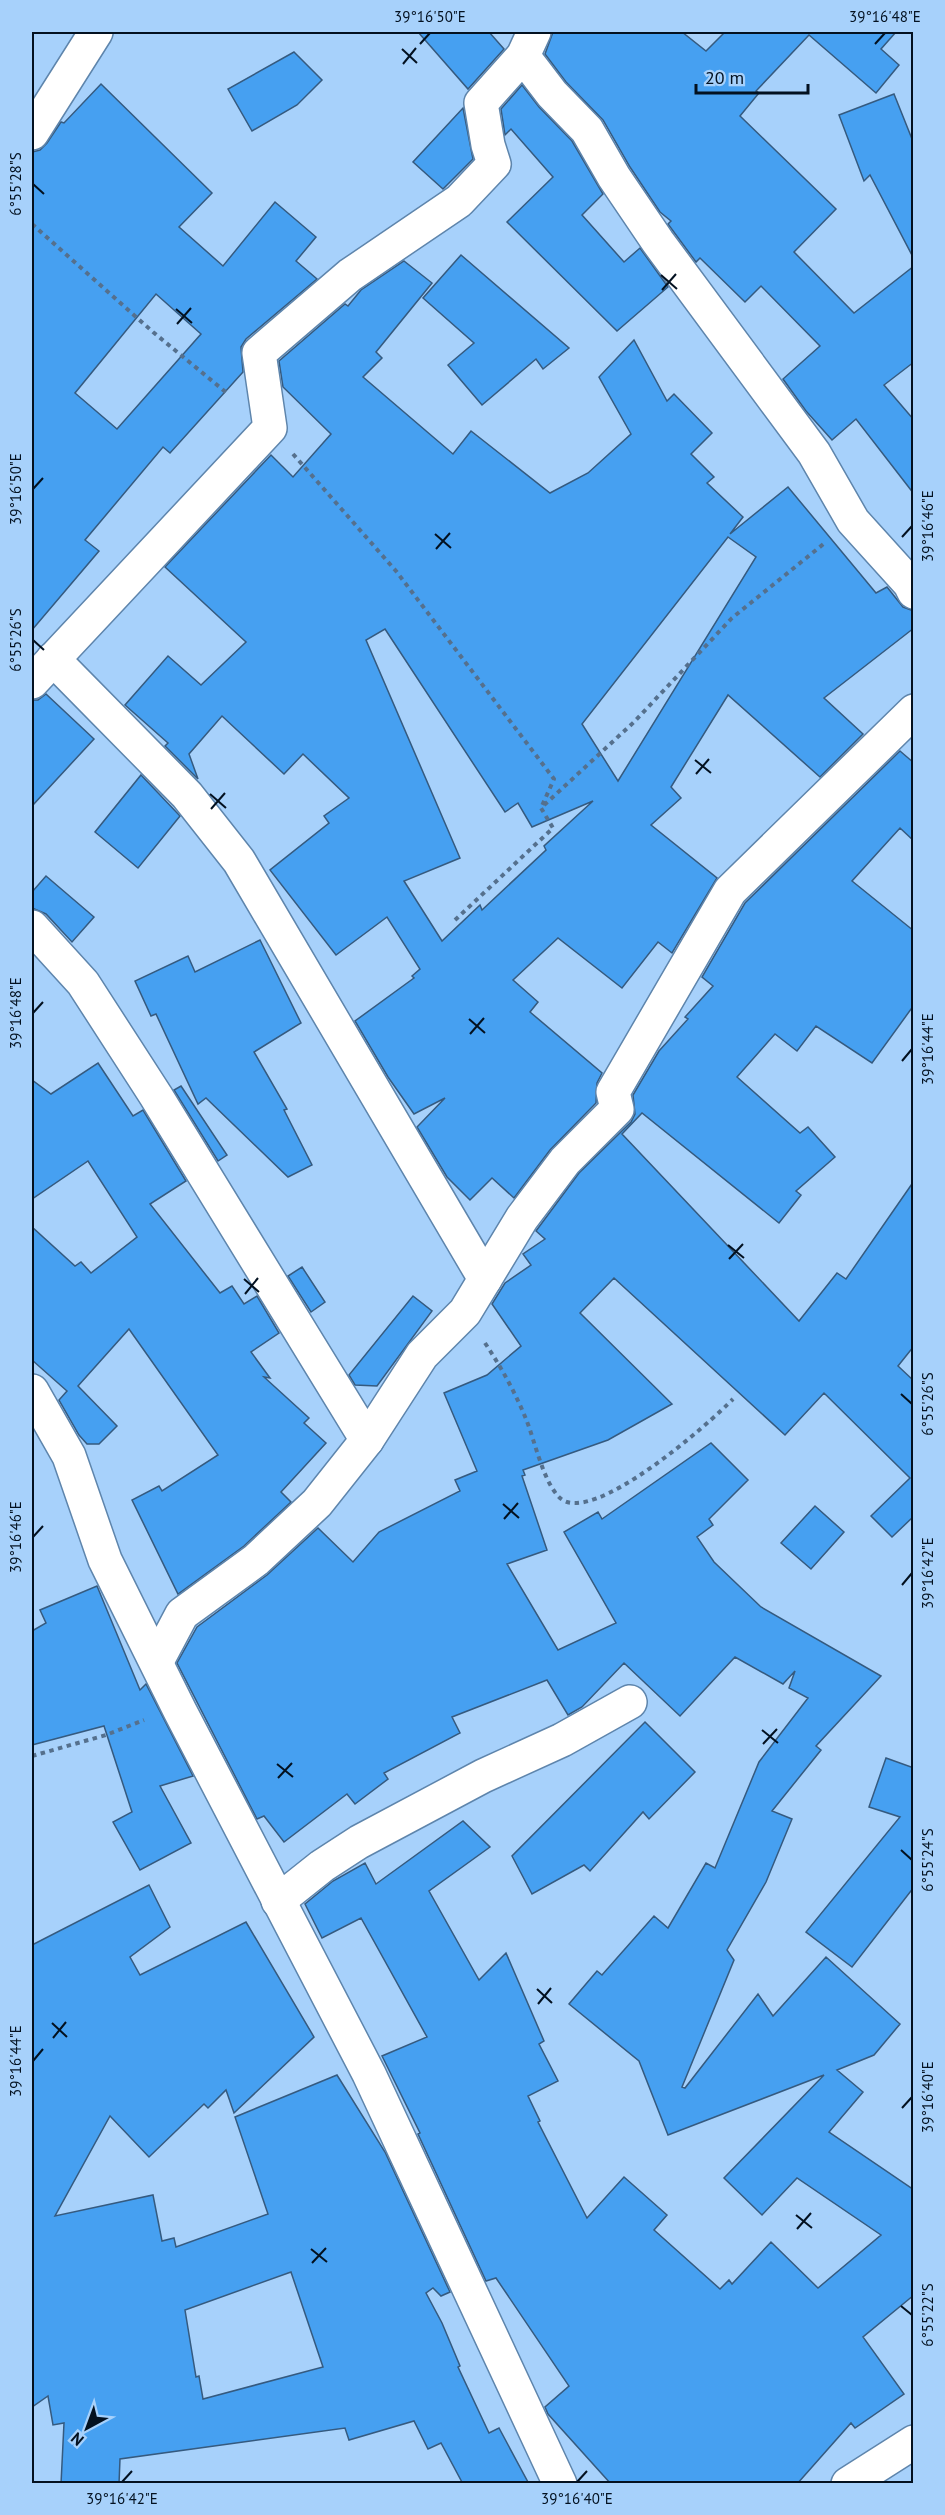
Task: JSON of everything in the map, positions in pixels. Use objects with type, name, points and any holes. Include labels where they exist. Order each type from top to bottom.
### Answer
[{"type":"street","points":[[32,133],[96,32]]},
{"type":"street","points":[[485,1279],[239,861],[187,795],[42,670],[270,428],[259,352],[350,275],[459,201],[494,164],[488,145],[481,103],[529,44],[552,94],[587,130],[614,177],[658,243],[814,453],[853,521],[910,584],[914,592]]},
{"type":"street","points":[[157,1661],[182,1614],[256,1560],[318,1503],[368,1440],[422,1355],[465,1312],[522,1218],[565,1161],[617,1109],[613,1092],[730,891],[914,711]]},
{"type":"street","points":[[32,927],[83,983],[156,1096],[368,1440]]},
{"type":"street","points":[[32,1391],[69,1456],[105,1560],[180,1711],[369,2074],[560,2484]]},
{"type":"street","points":[[279,1901],[322,1866],[369,1836],[483,1776],[562,1740],[630,1702]]},
{"type":"street","points":[[848,2484],[914,2442]]},
{"type":"path","points":[[32,224],[153,332],[270,428],[396,570],[554,779],[541,808]]},
{"type":"path","points":[[541,808],[634,722],[732,618],[853,521]]},
{"type":"path","points":[[454,920],[553,828],[541,808]]},
{"type":"path","points":[[465,1312],[500,1365],[526,1418],[552,1488],[565,1502],[575,1505],[584,1503],[641,1475],[700,1431],[734,1399]]},
{"type":"path","points":[[32,1756],[106,1735],[148,1718],[180,1711]]},
{"type":"building","points":[[418,32],[489,32],[504,49],[468,89]]},
{"type":"building","points":[[553,32],[682,32],[706,51],[725,32],[896,32],[881,49],[899,65],[876,93],[809,35],[756,91],[759,93],[740,116],[836,209],[794,252],[854,313],[914,266],[914,362],[884,385],[914,420],[914,494],[856,419],[832,440],[806,411],[783,379],[820,346],[761,286],[745,302],[700,258],[696,262],[668,224],[671,221],[660,212],[630,167],[603,120],[566,82],[545,54]]},
{"type":"building","points":[[294,52],[322,80],[297,105],[252,131],[228,89]]},
{"type":"building","points":[[101,84],[212,193],[179,227],[223,266],[275,202],[316,237],[296,261],[317,279],[246,339],[241,347],[243,372],[170,453],[163,447],[85,540],[99,551],[32,630],[32,152],[40,150],[61,122],[64,123]],"holes":[[[156,294],[201,334],[117,429],[75,393]]]},
{"type":"building","points":[[522,85],[539,107],[572,141],[603,194],[582,215],[624,262],[640,248],[668,287],[617,331],[507,222],[553,177],[511,129],[505,135],[501,109]]},
{"type":"building","points":[[894,94],[914,144],[914,259],[870,175],[864,181],[839,115]]},
{"type":"building","points":[[463,108],[473,159],[443,189],[413,162]]},
{"type":"building","points":[[461,255],[569,348],[543,369],[536,359],[482,405],[448,365],[474,343],[423,298]]},
{"type":"building","points":[[404,261],[432,283],[376,352],[382,358],[363,377],[453,454],[471,431],[550,493],[588,473],[631,434],[599,377],[634,340],[667,401],[674,394],[712,433],[691,454],[714,477],[707,483],[743,517],[730,534],[788,487],[876,593],[887,587],[903,607],[914,611],[914,628],[824,698],[863,734],[820,777],[728,695],[671,787],[681,798],[651,825],[717,878],[672,953],[658,942],[622,988],[558,938],[513,980],[538,1002],[530,1012],[602,1073],[597,1083],[596,1103],[550,1150],[514,1198],[492,1178],[470,1200],[447,1177],[417,1127],[445,1098],[414,1114],[388,1077],[355,1021],[414,978],[412,976],[420,969],[387,917],[336,955],[270,870],[329,823],[324,816],[349,798],[303,754],[284,774],[222,716],[189,754],[198,779],[165,746],[168,743],[125,705],[168,656],[201,685],[246,642],[165,567],[271,455],[293,477],[331,434],[283,387],[279,361],[345,304],[348,306],[361,290]],"holes":[[[728,537],[756,557],[618,781],[582,724]],[[385,629],[505,812],[518,803],[532,827],[593,801],[544,846],[546,850],[482,910],[480,905],[442,941],[404,881],[460,858],[366,640]]]},
{"type":"building","points":[[46,694],[94,739],[32,806],[32,700],[38,700]]},
{"type":"building","points":[[900,751],[914,763],[914,841],[900,828],[852,881],[914,931],[914,1005],[872,1063],[816,1026],[797,1051],[775,1034],[737,1077],[800,1133],[808,1127],[835,1157],[796,1191],[801,1195],[779,1223],[642,1113],[622,1134],[799,1321],[837,1273],[846,1279],[914,1181],[914,1346],[898,1366],[914,1381],[914,1516],[892,1537],[871,1516],[910,1478],[824,1393],[785,1435],[614,1278],[580,1313],[672,1404],[608,1440],[523,1470],[525,1475],[522,1476],[547,1550],[507,1564],[558,1650],[616,1623],[564,1532],[598,1512],[602,1519],[711,1443],[748,1480],[709,1519],[713,1525],[697,1537],[714,1562],[761,1607],[881,1676],[816,1746],[821,1750],[772,1811],[792,1819],[766,1882],[727,1950],[734,1960],[682,2087],[685,2088],[758,1994],[773,2016],[826,1957],[900,2024],[874,2055],[837,2070],[863,2092],[829,2132],[914,2190],[914,2295],[863,2337],[904,2394],[855,2428],[851,2423],[797,2484],[611,2484],[548,2414],[545,2407],[569,2386],[496,2278],[486,2281],[418,2134],[420,2133],[382,2056],[427,2037],[361,1918],[322,1938],[305,1904],[333,1881],[365,1863],[376,1884],[463,1821],[490,1847],[429,1891],[479,1980],[506,1953],[544,2041],[539,2044],[558,2081],[528,2096],[540,2121],[538,2122],[587,2218],[624,2177],[667,2215],[654,2230],[720,2289],[729,2280],[732,2284],[771,2242],[818,2288],[881,2235],[797,2178],[762,2215],[724,2178],[824,2075],[668,2135],[639,2061],[569,2004],[597,1971],[602,1975],[654,1916],[668,1928],[706,1863],[715,1868],[759,1762],[808,1698],[789,1688],[795,1671],[783,1684],[735,1657],[680,1716],[624,1663],[582,1707],[568,1715],[547,1680],[452,1717],[460,1733],[384,1773],[388,1779],[355,1804],[347,1794],[284,1842],[264,1816],[257,1819],[177,1663],[197,1627],[267,1575],[318,1528],[353,1562],[379,1532],[460,1491],[455,1480],[477,1471],[444,1393],[487,1375],[521,1346],[492,1304],[505,1283],[531,1265],[523,1254],[545,1239],[536,1231],[579,1173],[631,1122],[635,1114],[633,1095],[659,1051],[688,1019],[685,1017],[713,986],[702,977],[745,903]]},
{"type":"building","points":[[141,775],[180,816],[138,868],[95,832]]},
{"type":"building","points":[[46,876],[94,917],[72,942],[46,914],[32,908],[32,892]]},
{"type":"building","points":[[260,940],[301,1023],[254,1052],[287,1109],[284,1110],[312,1165],[288,1177],[206,1098],[198,1104],[156,1014],[151,1016],[135,981],[188,956],[195,972]]},
{"type":"building","points":[[98,1063],[133,1116],[143,1110],[186,1181],[150,1204],[220,1293],[232,1286],[244,1304],[257,1296],[279,1333],[251,1352],[270,1378],[264,1377],[309,1418],[304,1423],[326,1443],[281,1492],[291,1502],[244,1546],[178,1594],[132,1500],[159,1486],[162,1491],[218,1455],[129,1329],[78,1386],[117,1426],[99,1444],[87,1444],[79,1435],[59,1400],[67,1391],[32,1360],[32,1227],[75,1266],[81,1262],[91,1273],[137,1237],[88,1161],[32,1199],[32,1080],[51,1094]]},
{"type":"building","points":[[181,1086],[227,1155],[218,1161],[174,1090]]},
{"type":"building","points":[[302,1267],[325,1302],[311,1312],[288,1276]]},
{"type":"building","points":[[413,1296],[432,1311],[377,1386],[355,1385],[349,1375]]},
{"type":"building","points":[[815,1506],[844,1532],[811,1569],[781,1543]]},
{"type":"building","points":[[97,1586],[140,1690],[146,1684],[193,1776],[160,1786],[191,1843],[140,1870],[113,1822],[132,1812],[104,1726],[32,1745],[32,1631],[46,1623],[40,1610]]},
{"type":"building","points":[[645,1722],[695,1772],[649,1819],[643,1812],[590,1871],[584,1865],[532,1894],[512,1856]]},
{"type":"building","points":[[886,1758],[914,1768],[914,1887],[852,1967],[806,1932],[900,1817],[869,1807]]},
{"type":"building","points":[[149,1885],[170,1927],[130,1957],[140,1975],[246,1922],[314,2037],[234,2113],[226,2090],[208,2108],[204,2104],[149,2157],[110,2116],[55,2216],[153,2195],[162,2241],[174,2238],[176,2247],[268,2214],[235,2117],[337,2075],[385,2152],[450,2292],[441,2296],[433,2288],[426,2293],[442,2323],[460,2366],[458,2367],[489,2433],[499,2428],[529,2484],[463,2484],[441,2443],[428,2449],[414,2421],[349,2440],[345,2428],[120,2459],[119,2484],[61,2484],[64,2423],[53,2425],[48,2396],[32,2407],[32,1945]],"holes":[[[291,2272],[323,2367],[203,2399],[199,2376],[196,2377],[185,2310]]]}]
